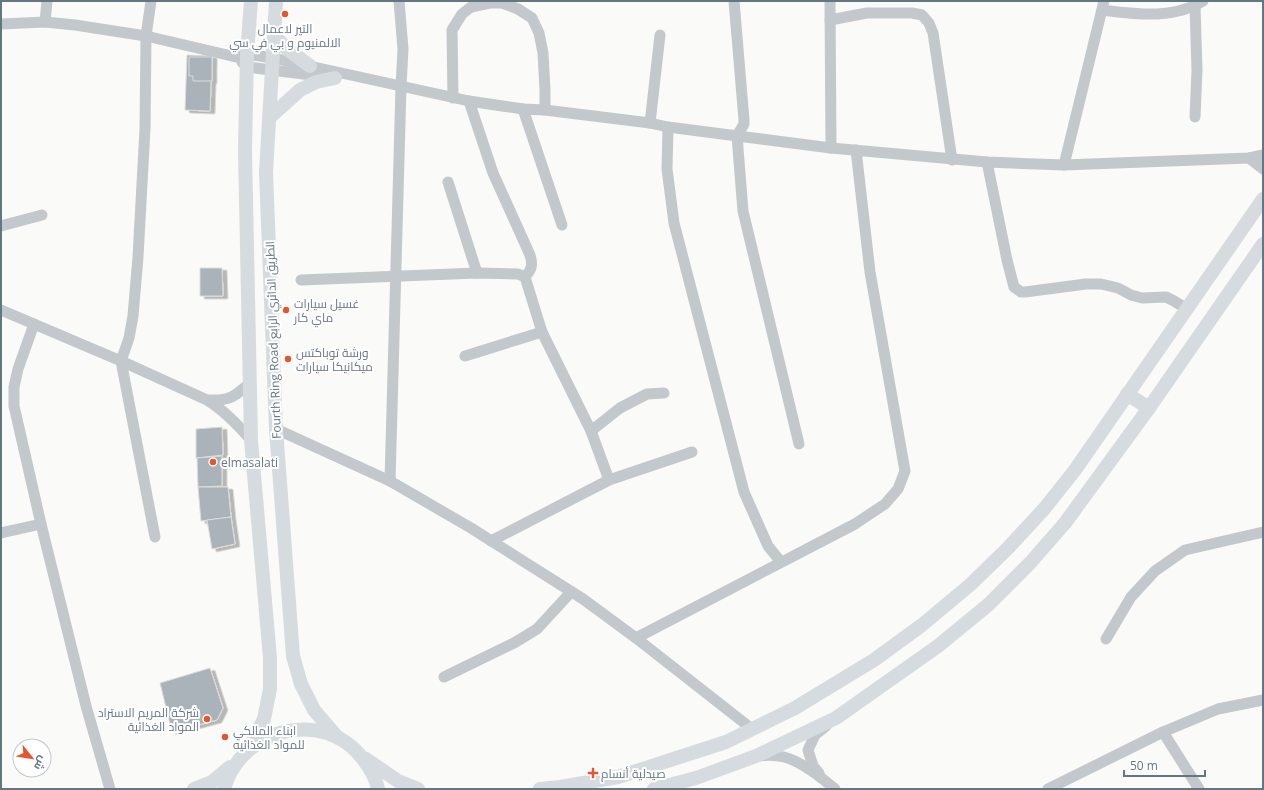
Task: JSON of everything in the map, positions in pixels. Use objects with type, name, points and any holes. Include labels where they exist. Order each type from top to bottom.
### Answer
[{"type":"main road","name":"Fourth Ring Road الطريق الدائري الرابع","points":[[250,748],[264,719],[270,689],[270,658],[251,440],[244,60],[252,1]]},
{"type":"main road","name":"Fourth Ring Road الطريق الدائري الرابع","points":[[276,1],[266,172],[276,429],[293,656],[301,684],[314,710],[338,738]]},
{"type":"main road","points":[[274,35],[287,49],[310,66]]},
{"type":"main road","points":[[270,117],[300,90],[316,82],[335,78]]},
{"type":"main road","points":[[540,789],[618,777],[726,742],[795,708],[874,660],[922,625],[971,584],[1008,548],[1044,509],[1075,470],[1263,199]]},
{"type":"main road","points":[[654,789],[696,778],[756,756],[836,718],[938,646],[988,605],[1030,564],[1065,523],[1150,408],[1263,244]]},
{"type":"main road","points":[[1127,394],[1150,408]]},
{"type":"main road","points":[[194,789],[212,782],[250,748],[266,737],[284,731],[302,729],[321,732],[338,738],[398,781],[418,789]]},
{"type":"main road","points":[[360,755],[370,769],[378,789]]},
{"type":"main road","points":[[224,789],[227,779],[237,761]]},
{"type":"street","points":[[44,22],[47,1]]},
{"type":"street","points":[[151,1],[146,36],[145,129],[138,257],[133,316],[129,338],[121,361],[155,537]]},
{"type":"street","points":[[390,481],[400,87],[403,48],[399,1]]},
{"type":"street","points":[[734,1],[744,120],[744,124],[738,136],[743,211],[799,444]]},
{"type":"street","points":[[830,1],[832,148]]},
{"type":"street","points":[[453,98],[452,30],[462,14],[471,7],[490,3],[502,3],[518,9],[532,18],[540,33],[544,59],[545,110]]},
{"type":"street","points":[[1064,165],[1103,6],[1131,13],[1164,14],[1199,4],[1195,117]]},
{"type":"street","points":[[830,20],[867,13],[912,13],[922,15],[929,23],[933,33],[952,160]]},
{"type":"street","points":[[1,24],[44,22],[146,36],[244,60],[273,64],[310,66],[469,101],[523,109],[545,110],[650,123],[668,127],[832,148],[952,160],[1064,165],[1249,158],[1263,155]]},
{"type":"street","points":[[650,123],[660,35]]},
{"type":"street","points":[[273,64],[335,78],[357,77]]},
{"type":"street","points":[[469,101],[493,174],[530,255],[532,266],[525,277]]},
{"type":"street","points":[[523,109],[562,225]]},
{"type":"street","points":[[668,127],[667,169],[674,223],[744,492],[768,546],[781,562]]},
{"type":"street","points":[[636,638],[855,524],[885,504],[898,489],[905,471],[870,272],[856,150]]},
{"type":"street","points":[[1249,158],[1263,169]]},
{"type":"street","points":[[987,162],[1007,260],[1014,287],[1017,290],[1025,292],[1086,284],[1101,284],[1118,288],[1131,295],[1142,298],[1166,297],[1187,308]]},
{"type":"street","points":[[448,182],[477,273]]},
{"type":"street","points":[[1,226],[42,216]]},
{"type":"street","points":[[302,280],[477,273],[518,274],[525,277],[542,332],[591,431],[609,480]]},
{"type":"street","points":[[1,310],[121,361],[207,400],[217,406],[232,419],[251,440]]},
{"type":"street","points":[[34,324],[18,369],[14,388],[14,406],[41,524],[77,669],[110,789]]},
{"type":"street","points":[[465,356],[542,332]]},
{"type":"street","points":[[207,400],[222,401],[231,398],[250,383]]},
{"type":"street","points":[[591,431],[620,408],[647,394],[664,393]]},
{"type":"street","points":[[276,429],[390,481],[491,540],[571,592],[636,638],[752,729]]},
{"type":"street","points":[[491,540],[609,480],[692,452]]},
{"type":"street","points":[[1,533],[41,524]]},
{"type":"street","points":[[1106,639],[1131,597],[1161,566],[1185,550],[1263,532]]},
{"type":"street","points":[[444,677],[537,629],[571,592]]},
{"type":"street","points":[[1048,789],[1163,732],[1218,709],[1263,700]]},
{"type":"street","points":[[823,778],[813,766],[808,750],[815,735],[836,718]]},
{"type":"street","points":[[1163,732],[1199,789]]},
{"type":"street","points":[[756,756],[772,755],[785,757],[799,763],[823,778],[836,789]]},
{"type":"building","points":[[187,55],[212,56],[210,111],[185,110]]},
{"type":"building","points":[[189,57],[212,57],[212,81],[193,81],[193,76],[189,76]]},
{"type":"building","points":[[200,268],[222,268],[223,296],[200,296]]},
{"type":"building","points":[[222,427],[223,455],[196,458],[196,429]]},
{"type":"building","points":[[222,456],[222,486],[198,487],[197,458]]},
{"type":"building","points":[[198,487],[228,487],[231,517],[201,521]]},
{"type":"building","points":[[231,517],[235,544],[212,549],[207,520]]},
{"type":"building","points":[[210,668],[223,708],[217,720],[172,732],[160,683]]},
{"type":"place","name":"التير لاعمال الالمنيوم و بي في سي","points":[[285,14]]},
{"type":"place","name":"غسيل سيارات ماي كار","points":[[286,310]]},
{"type":"place","name":"ورشة توباكتس ميكانيكا سيارات","points":[[288,359]]},
{"type":"place","name":"elmasalati","points":[[213,462]]},
{"type":"place","name":"شركة المريم الاستراد المواد الغذائية","points":[[207,719]]},
{"type":"place","name":"ابناء المالكي للمواد الغذائيه","points":[[225,737]]},
{"type":"place","name":"صيدلية أنسام","points":[[593,773]]}]
